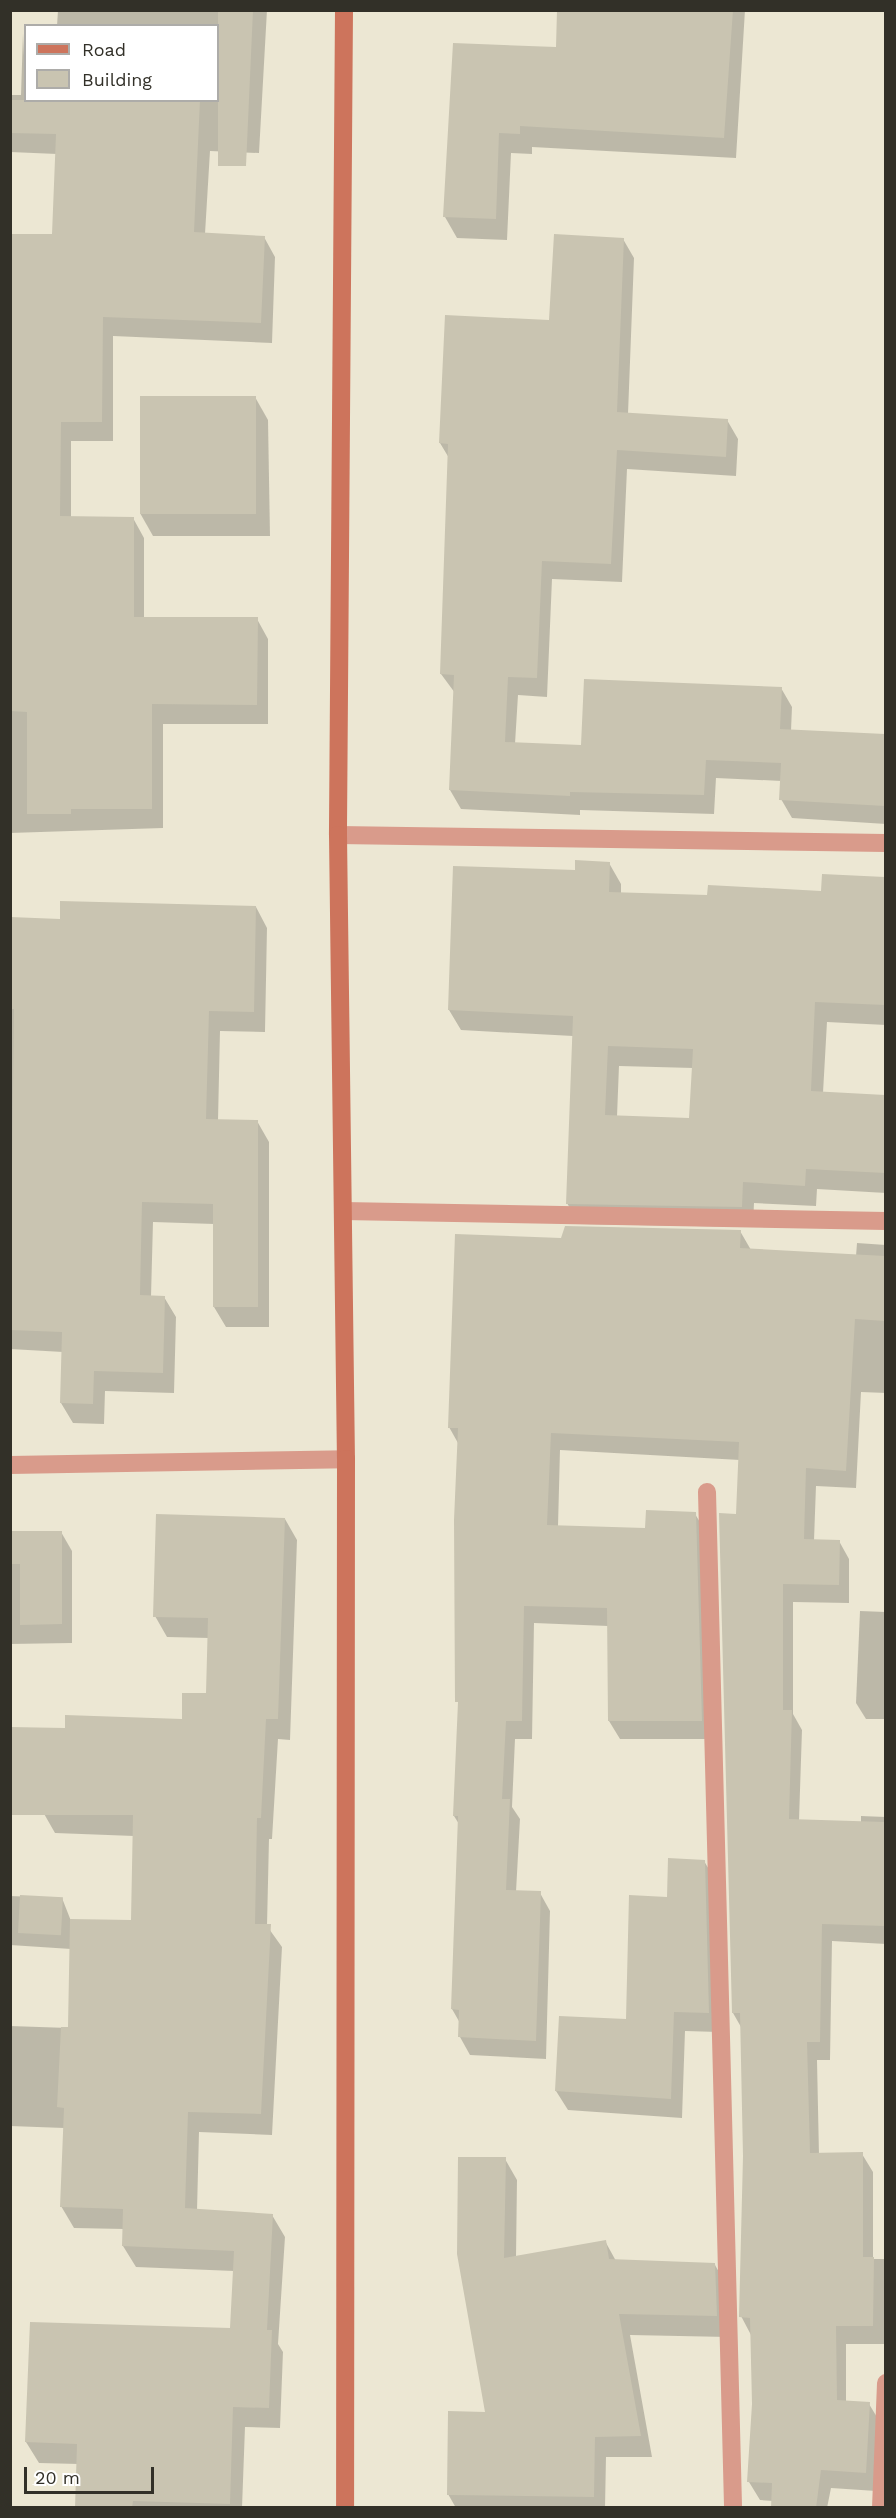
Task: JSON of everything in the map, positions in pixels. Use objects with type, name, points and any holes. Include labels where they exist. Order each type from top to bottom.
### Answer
[{"type":"street","points":[[344,10],[338,835],[346,1459],[345,2508]]},
{"type":"street","points":[[338,835],[885,843]]},
{"type":"street","points":[[343,1211],[885,1221]]},
{"type":"street","points":[[10,1465],[346,1459]]},
{"type":"street","points":[[707,1492],[733,2508]]},
{"type":"street","points":[[881,2508],[885,2383]]},
{"type":"building","points":[[218,10],[253,10],[246,166],[218,166]]},
{"type":"building","points":[[557,10],[733,10],[724,138],[520,126],[520,134],[499,133],[496,219],[443,217],[453,43],[556,47]]},
{"type":"building","points":[[10,100],[24,100],[24,102],[200,102],[194,232],[265,236],[261,323],[103,317],[102,422],[61,422],[60,516],[134,517],[134,617],[258,617],[257,705],[152,704],[152,809],[71,809],[71,814],[27,814],[27,712],[10,711],[10,234],[52,234],[56,134],[10,133]]},
{"type":"building","points":[[554,234],[624,238],[617,412],[728,419],[726,457],[617,450],[611,564],[542,561],[537,678],[508,677],[505,742],[581,745],[584,679],[782,687],[780,729],[885,734],[885,806],[779,800],[781,763],[706,760],[704,795],[570,792],[570,796],[449,790],[454,675],[440,674],[448,444],[439,443],[445,315],[549,320]]},
{"type":"building","points":[[140,396],[256,396],[256,514],[140,514]]},
{"type":"building","points":[[575,860],[610,862],[609,892],[707,895],[708,885],[821,891],[822,874],[885,877],[885,1005],[815,1002],[811,1091],[885,1095],[885,1173],[806,1169],[805,1186],[743,1182],[742,1207],[566,1204],[573,1016],[448,1010],[453,866],[575,870]],"holes":[[[608,1046],[693,1049],[689,1118],[605,1115]]]},
{"type":"building","points":[[60,901],[256,906],[254,1012],[209,1011],[206,1119],[258,1120],[258,1307],[213,1307],[213,1204],[142,1202],[140,1295],[165,1296],[163,1373],[94,1371],[93,1404],[60,1403],[62,1332],[10,1330],[14,1009],[10,1009],[10,917],[60,919]]},
{"type":"building","points":[[565,1226],[741,1230],[740,1248],[885,1256],[885,1321],[855,1319],[846,1471],[806,1468],[804,1539],[840,1540],[839,1585],[783,1584],[783,1710],[792,1710],[789,1819],[885,1822],[885,1926],[822,1924],[820,2042],[807,2042],[810,2153],[863,2152],[863,2257],[874,2257],[873,2326],[836,2326],[837,2400],[870,2402],[866,2473],[821,2470],[816,2508],[771,2508],[772,2483],[747,2482],[752,2404],[750,2318],[739,2317],[743,2156],[740,2013],[732,2013],[719,1513],[736,1514],[739,1442],[551,1433],[547,1525],[645,1528],[646,1510],[696,1512],[702,1721],[608,1721],[607,1608],[524,1606],[522,1721],[506,1721],[502,1799],[510,1799],[506,1890],[541,1891],[536,2041],[458,2037],[459,2010],[451,2009],[458,1816],[453,1816],[458,1702],[455,1702],[454,1520],[458,1428],[448,1428],[455,1234],[561,1238]]},
{"type":"building","points":[[156,1514],[285,1518],[278,1719],[266,1719],[261,1818],[257,1818],[255,1924],[271,1924],[261,2114],[188,2112],[185,2208],[273,2214],[267,2330],[272,2330],[269,2408],[233,2407],[230,2504],[133,2501],[132,2508],[75,2508],[77,2444],[25,2442],[30,2322],[230,2328],[234,2251],[122,2246],[123,2209],[60,2207],[64,2108],[57,2107],[61,2027],[68,2027],[70,1919],[131,1920],[133,1815],[10,1815],[10,1727],[65,1728],[65,1715],[182,1719],[182,1693],[206,1693],[208,1618],[153,1617]]},
{"type":"building","points":[[10,1531],[62,1531],[62,1624],[20,1625],[20,1564],[10,1564]]},
{"type":"building","points":[[668,1858],[705,1860],[709,2013],[674,2012],[671,2099],[555,2091],[559,2016],[626,2019],[629,1895],[667,1897]]},
{"type":"building","points":[[20,1895],[63,1897],[61,1935],[18,1933]]},
{"type":"building","points":[[458,2157],[506,2157],[504,2258],[606,2240],[609,2259],[715,2263],[717,2316],[619,2314],[641,2436],[595,2437],[594,2497],[447,2495],[448,2411],[485,2412],[457,2254]]}]
